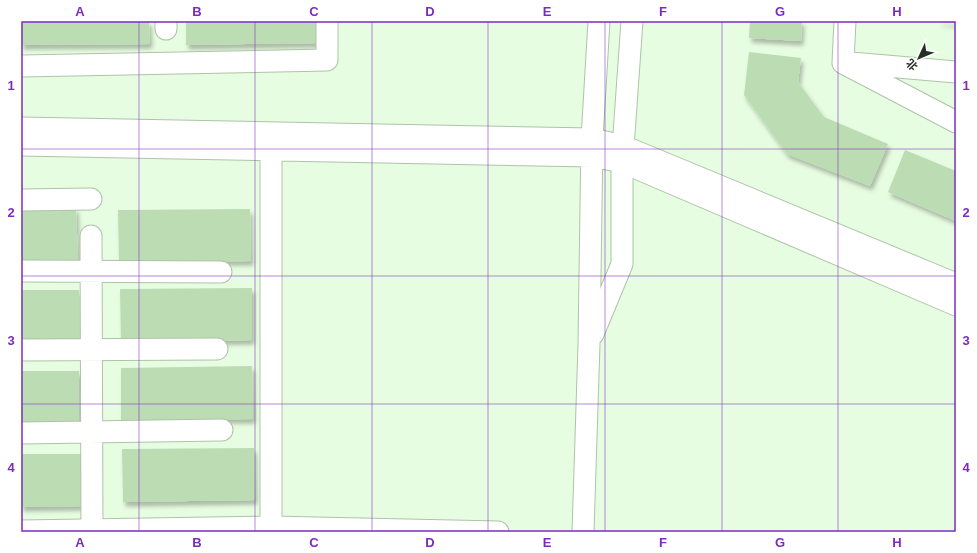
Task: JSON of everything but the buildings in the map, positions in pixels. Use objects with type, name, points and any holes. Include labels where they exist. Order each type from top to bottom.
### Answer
[{"type":"street","points":[[21,66],[327,60],[327,21]]},
{"type":"street","points":[[583,532],[589,344],[592,148],[599,21]]},
{"type":"street","points":[[589,344],[622,264],[622,154],[632,21]]},
{"type":"street","points":[[843,63],[846,21]]},
{"type":"street","points":[[843,63],[956,72]]},
{"type":"street","points":[[843,63],[956,122]]},
{"type":"street","points":[[21,128],[592,148],[622,154],[956,284]]},
{"type":"street","points":[[21,145],[271,150],[592,148]]},
{"type":"street","points":[[271,150],[271,530]]},
{"type":"street","points":[[622,154],[956,305]]},
{"type":"street","points":[[21,200],[91,199]]},
{"type":"street","points":[[91,236],[92,531]]},
{"type":"street","points":[[21,271],[221,272]]},
{"type":"street","points":[[21,350],[217,349]]},
{"type":"street","points":[[21,433],[222,430]]},
{"type":"street","points":[[21,531],[271,530],[498,532]]}]
